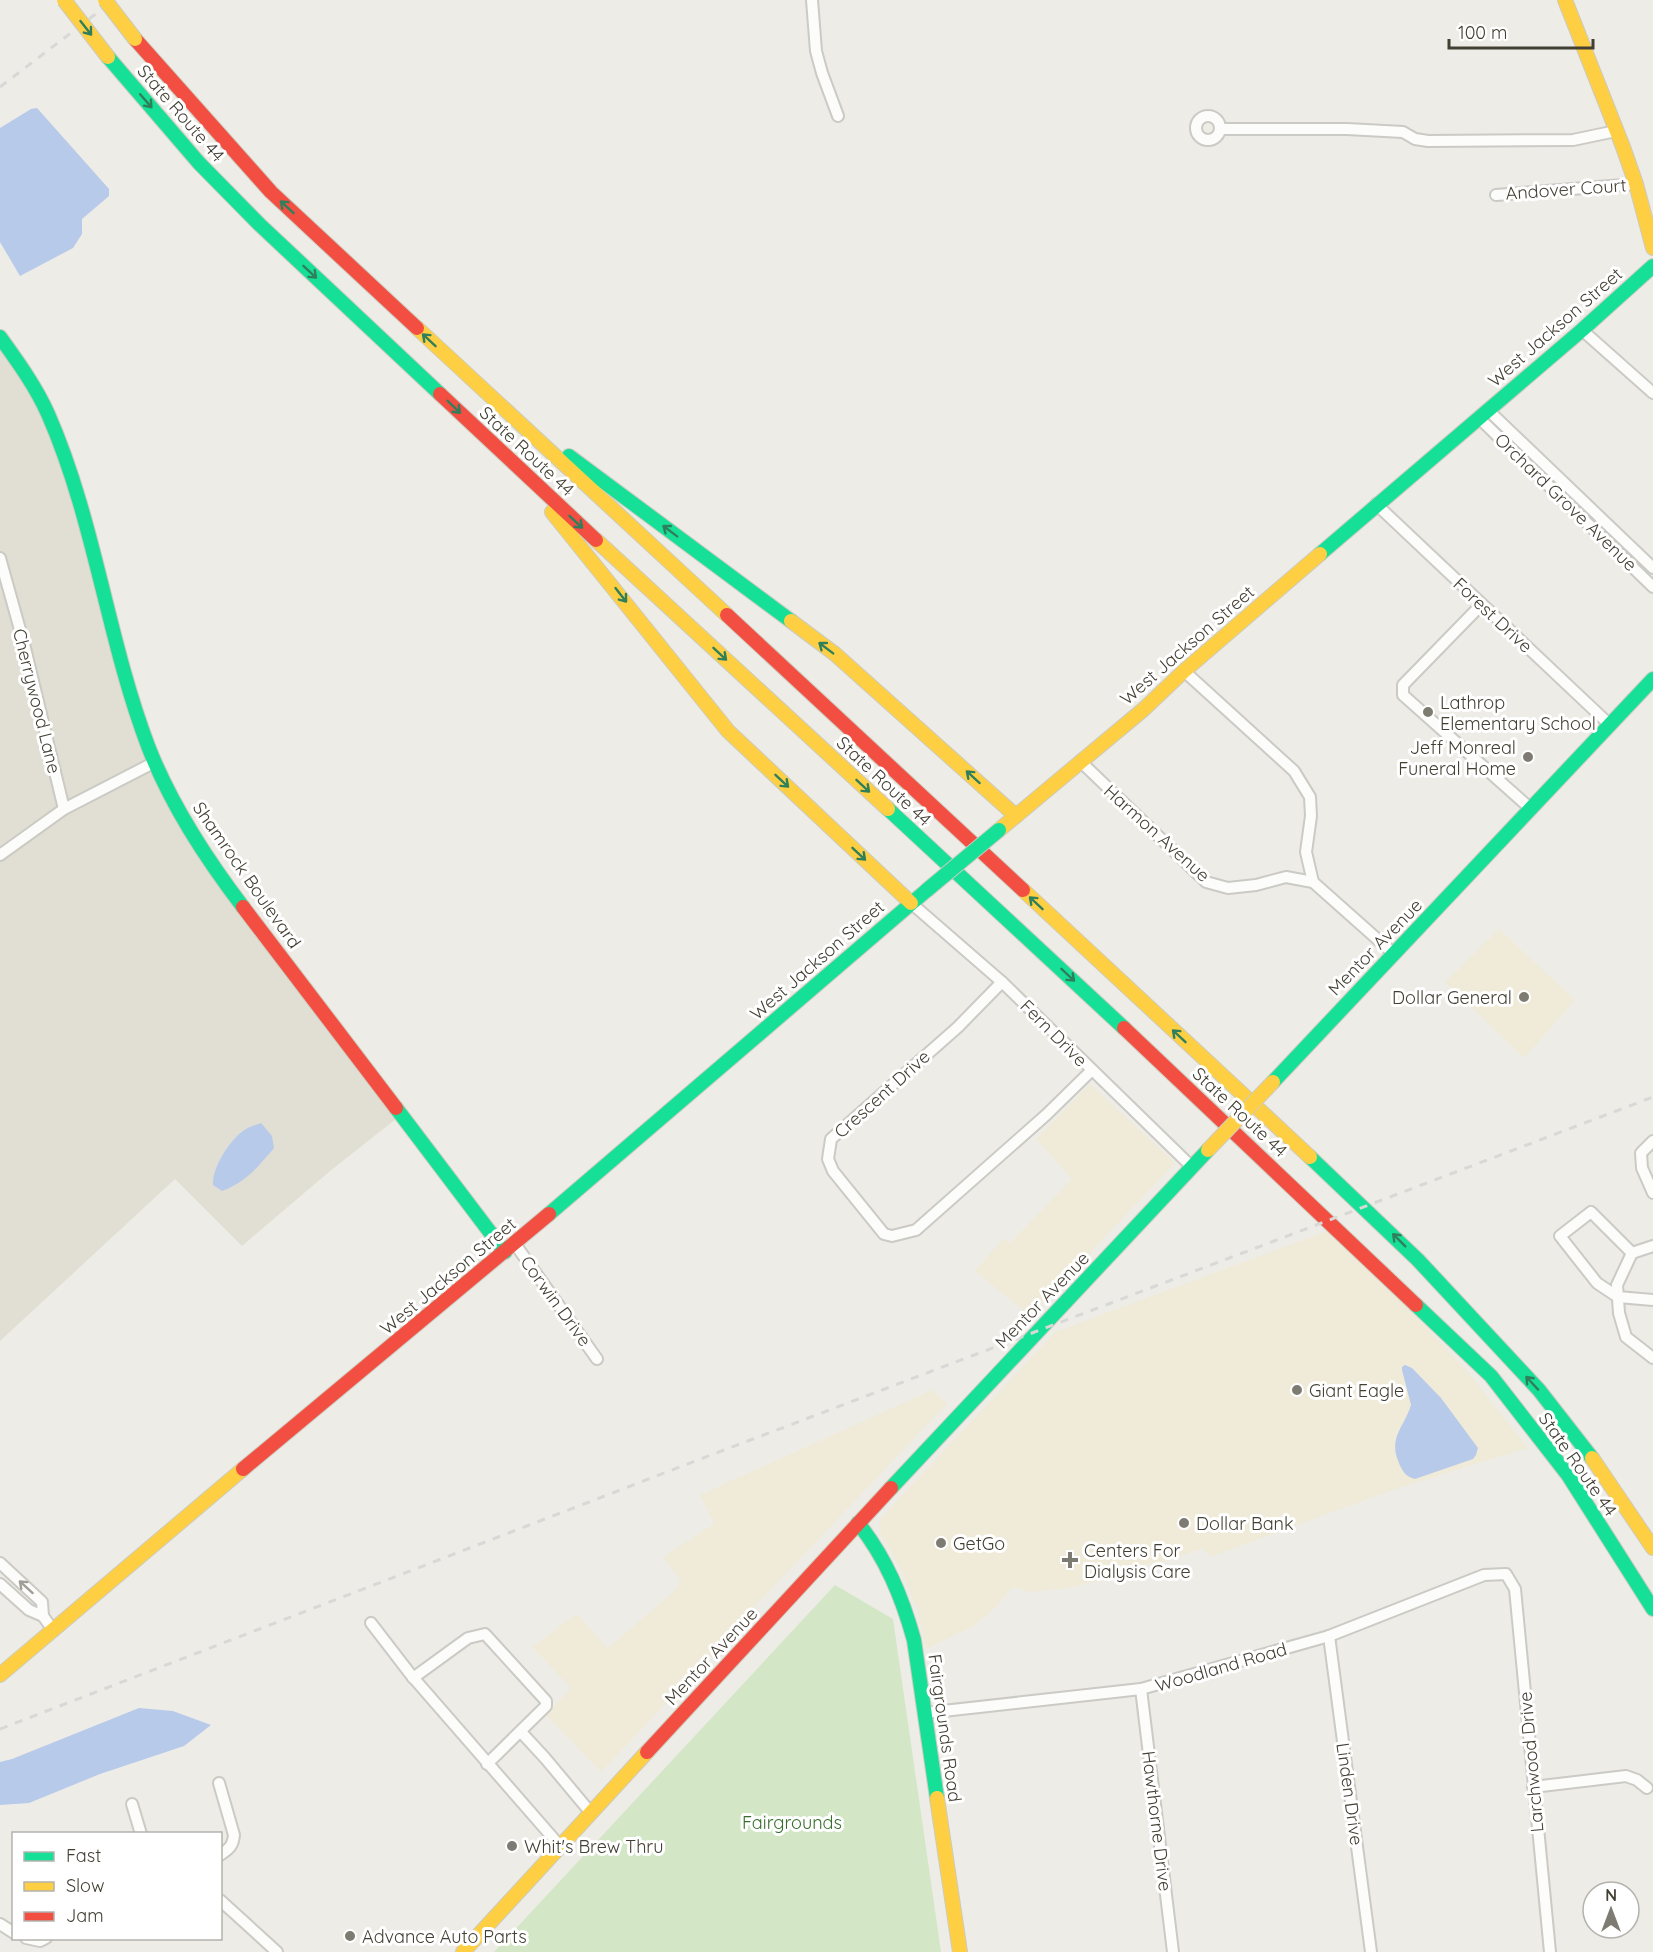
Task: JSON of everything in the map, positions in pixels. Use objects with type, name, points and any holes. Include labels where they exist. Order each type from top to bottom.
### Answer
[{"type":"main road","name":"State Route 44","points":[[64,0],[108,57],[199,163],[259,224],[502,454],[1098,1004],[1491,1376],[1568,1475],[1653,1609]]},
{"type":"main road","name":"State Route 44","points":[[105,0],[135,39],[271,192],[1384,1226],[1539,1390],[1589,1454],[1653,1548]]},
{"type":"main road","points":[[1565,0],[1623,147],[1636,184],[1653,248]]},
{"type":"main road","name":"West Jackson Street","points":[[0,1675],[246,1466],[510,1248],[911,903],[1144,709],[1184,671],[1376,504],[1582,330],[1653,266]]},
{"type":"main road","name":"Shamrock Boulevard","points":[[0,337],[27,375],[46,410],[60,443],[87,527],[123,671],[145,741],[170,794],[229,888],[510,1248]]},
{"type":"main road","points":[[495,402],[835,654],[1016,816]]},
{"type":"main road","points":[[502,454],[606,577],[728,731],[911,903]]},
{"type":"main road","name":"Mentor Avenue","points":[[463,1952],[858,1523],[1653,679]]},
{"type":"main road","name":"Fairgrounds Road","points":[[858,1523],[885,1562],[908,1617],[919,1667],[960,1952]]},
{"type":"street","points":[[812,0],[816,51],[838,116]]},
{"type":"street","points":[[1220,129],[1347,129],[1403,132],[1415,139],[1428,141],[1573,140],[1616,131]]},
{"type":"street","name":"Andover Court","points":[[1496,195],[1636,184]]},
{"type":"street","points":[[1582,330],[1653,393]]},
{"type":"street","name":"Orchard Grove Avenue","points":[[1484,414],[1653,568]]},
{"type":"street","name":"Orchard Grove Avenue","points":[[1484,414],[1653,587]]},
{"type":"street","name":"Forest Drive","points":[[1376,504],[1610,725]]},
{"type":"street","name":"Cherrywood Lane","points":[[0,558],[21,633],[64,809]]},
{"type":"street","points":[[1481,604],[1403,685],[1403,694],[1531,809]]},
{"type":"street","points":[[1184,671],[1294,771],[1310,797],[1311,816],[1306,852],[1313,882],[1394,954]]},
{"type":"street","name":"Harmon Avenue","points":[[1080,761],[1206,882],[1228,888],[1256,885],[1286,878],[1313,882]]},
{"type":"street","points":[[0,855],[64,809],[155,762]]},
{"type":"street","name":"Fern Drive","points":[[911,903],[1002,982],[1192,1167]]},
{"type":"street","name":"Crescent Drive","points":[[1002,982],[958,1027],[831,1139],[828,1159],[833,1171],[884,1234],[892,1236],[916,1230],[1046,1115],[1092,1070]]},
{"type":"street","points":[[1653,1141],[1641,1152],[1642,1168],[1653,1194]]},
{"type":"street","points":[[1632,1253],[1591,1212],[1560,1236],[1597,1283],[1618,1297],[1653,1300]]},
{"type":"street","points":[[1653,1246],[1632,1253],[1617,1285],[1619,1313],[1626,1337],[1653,1358]]},
{"type":"street","name":"Corwin Drive","points":[[510,1248],[597,1359]]},
{"type":"street","points":[[0,1563],[42,1602],[43,1616]]},
{"type":"street","name":"Woodland Road","points":[[925,1713],[1141,1689],[1329,1636],[1484,1575],[1506,1574]]},
{"type":"street","name":"Larchwood Drive","points":[[1506,1574],[1515,1589],[1550,1952]]},
{"type":"street","points":[[0,1584],[29,1610],[43,1616],[53,1630]]},
{"type":"street","points":[[371,1623],[413,1678],[560,1846]]},
{"type":"street","points":[[413,1678],[468,1638],[485,1634],[546,1701],[546,1706],[488,1764]]},
{"type":"street","name":"Linden Drive","points":[[1329,1636],[1371,1952]]},
{"type":"street","name":"Hawthorne Drive","points":[[1141,1689],[1173,1952]]},
{"type":"street","points":[[521,1732],[546,1758],[591,1813]]},
{"type":"street","points":[[1533,1787],[1626,1776],[1637,1780],[1647,1788]]},
{"type":"street","points":[[219,1783],[234,1835],[233,1843],[222,1854]]},
{"type":"street","points":[[132,1804],[141,1832]]},
{"type":"street","points":[[222,1902],[277,1952]]},
{"type":"shaded area","points":[[0,337],[49,416],[145,741],[199,843],[401,1115],[330,1171],[242,1246],[175,1179],[0,1341]]},
{"type":"shaded area","points":[[1499,929],[1575,1000],[1524,1058],[1445,982]]},
{"type":"shaded area","points":[[1090,1084],[1175,1163],[1044,1301],[1032,1310],[1030,1316],[975,1271],[1004,1238],[1010,1243],[1072,1179],[1036,1139]]},
{"type":"shaded area","points":[[1327,1231],[1407,1307],[1468,1372],[1528,1448],[1401,1487],[1210,1557],[1202,1548],[1175,1559],[1129,1568],[1106,1579],[1069,1588],[1029,1592],[1015,1587],[974,1626],[926,1649],[917,1609],[899,1566],[882,1537],[879,1527],[880,1519],[1055,1332]]},
{"type":"shaded area","points":[[932,1390],[947,1404],[601,1772],[546,1715],[571,1688],[532,1647],[577,1614],[608,1648],[674,1591],[681,1581],[663,1557],[714,1524],[700,1495]]},
{"type":"green space","name":"Fairgrounds","points":[[835,1585],[893,1619],[941,1952],[494,1952]]},
{"type":"water","points":[[37,108],[109,189],[109,196],[82,219],[82,234],[73,248],[20,276],[0,242],[0,128],[31,109]]},
{"type":"water","points":[[261,1123],[272,1136],[274,1148],[257,1168],[238,1183],[222,1191],[213,1185],[218,1163],[232,1141],[245,1130]]},
{"type":"water","points":[[1405,1365],[1412,1368],[1441,1398],[1478,1448],[1473,1459],[1415,1479],[1403,1471],[1395,1446],[1398,1433],[1411,1405],[1402,1370]]},
{"type":"water","points":[[139,1708],[173,1711],[211,1725],[184,1746],[100,1774],[29,1803],[0,1805],[0,1762]]},
{"type":"railway","points":[[0,87],[114,0]]},
{"type":"railway","points":[[0,1729],[711,1455],[1653,1097]]},
{"type":"traffic: fast","points":[[108,57],[199,163],[259,224],[440,394]]},
{"type":"traffic: fast","points":[[1320,554],[1582,330],[1653,266]]},
{"type":"traffic: fast","points":[[0,337],[38,394],[64,455],[78,496],[134,705],[157,768],[190,830],[243,907]]},
{"type":"traffic: fast","points":[[569,456],[791,621]]},
{"type":"traffic: fast","points":[[1273,1082],[1653,679]]},
{"type":"traffic: fast","points":[[888,809],[1124,1028]]},
{"type":"traffic: fast","points":[[927,890],[999,830]]},
{"type":"traffic: fast","points":[[549,1214],[927,890]]},
{"type":"traffic: fast","points":[[396,1108],[505,1252]]},
{"type":"traffic: fast","points":[[891,1488],[1208,1150]]},
{"type":"traffic: fast","points":[[1310,1157],[1418,1260],[1539,1390],[1592,1458]]},
{"type":"traffic: fast","points":[[1416,1305],[1491,1376],[1568,1475],[1653,1609]]},
{"type":"traffic: fast","points":[[858,1523],[877,1550],[892,1578],[914,1640],[937,1798]]},
{"type":"traffic: slow","points":[[64,0],[108,57]]},
{"type":"traffic: slow","points":[[105,0],[135,39]]},
{"type":"traffic: slow","points":[[1565,0],[1623,147],[1636,184],[1653,248]]},
{"type":"traffic: slow","points":[[417,328],[727,615]]},
{"type":"traffic: slow","points":[[552,512],[728,731],[911,903]]},
{"type":"traffic: slow","points":[[596,540],[888,809]]},
{"type":"traffic: slow","points":[[999,830],[1144,709],[1184,671],[1320,554]]},
{"type":"traffic: slow","points":[[791,621],[835,654],[1016,816]]},
{"type":"traffic: slow","points":[[1023,890],[1310,1157]]},
{"type":"traffic: slow","points":[[1208,1150],[1273,1082]]},
{"type":"traffic: slow","points":[[1592,1458],[1653,1548]]},
{"type":"traffic: slow","points":[[0,1675],[243,1469]]},
{"type":"traffic: slow","points":[[463,1952],[647,1752]]},
{"type":"traffic: slow","points":[[937,1798],[960,1952]]},
{"type":"traffic: jam","points":[[135,39],[271,192],[417,328]]},
{"type":"traffic: jam","points":[[440,394],[596,540]]},
{"type":"traffic: jam","points":[[727,615],[1023,890]]},
{"type":"traffic: jam","points":[[243,907],[396,1108]]},
{"type":"traffic: jam","points":[[1124,1028],[1416,1305]]},
{"type":"traffic: jam","points":[[243,1469],[549,1214]]},
{"type":"traffic: jam","points":[[647,1752],[891,1488]]},
{"type":"place","name":"Lathrop Elementary School","points":[[1428,712]]},
{"type":"place","name":"Jeff Monreal Funeral Home","points":[[1528,757]]},
{"type":"place","name":"Dollar General","points":[[1524,997]]},
{"type":"place","name":"Giant Eagle","points":[[1297,1390]]},
{"type":"place","name":"Dollar Bank","points":[[1184,1523]]},
{"type":"place","name":"GetGo","points":[[941,1543]]},
{"type":"place","name":"Centers For Dialysis Care","points":[[1070,1560]]},
{"type":"place","name":"Whit's Brew Thru","points":[[512,1846]]},
{"type":"place","name":"Advance Auto Parts","points":[[350,1936]]}]
